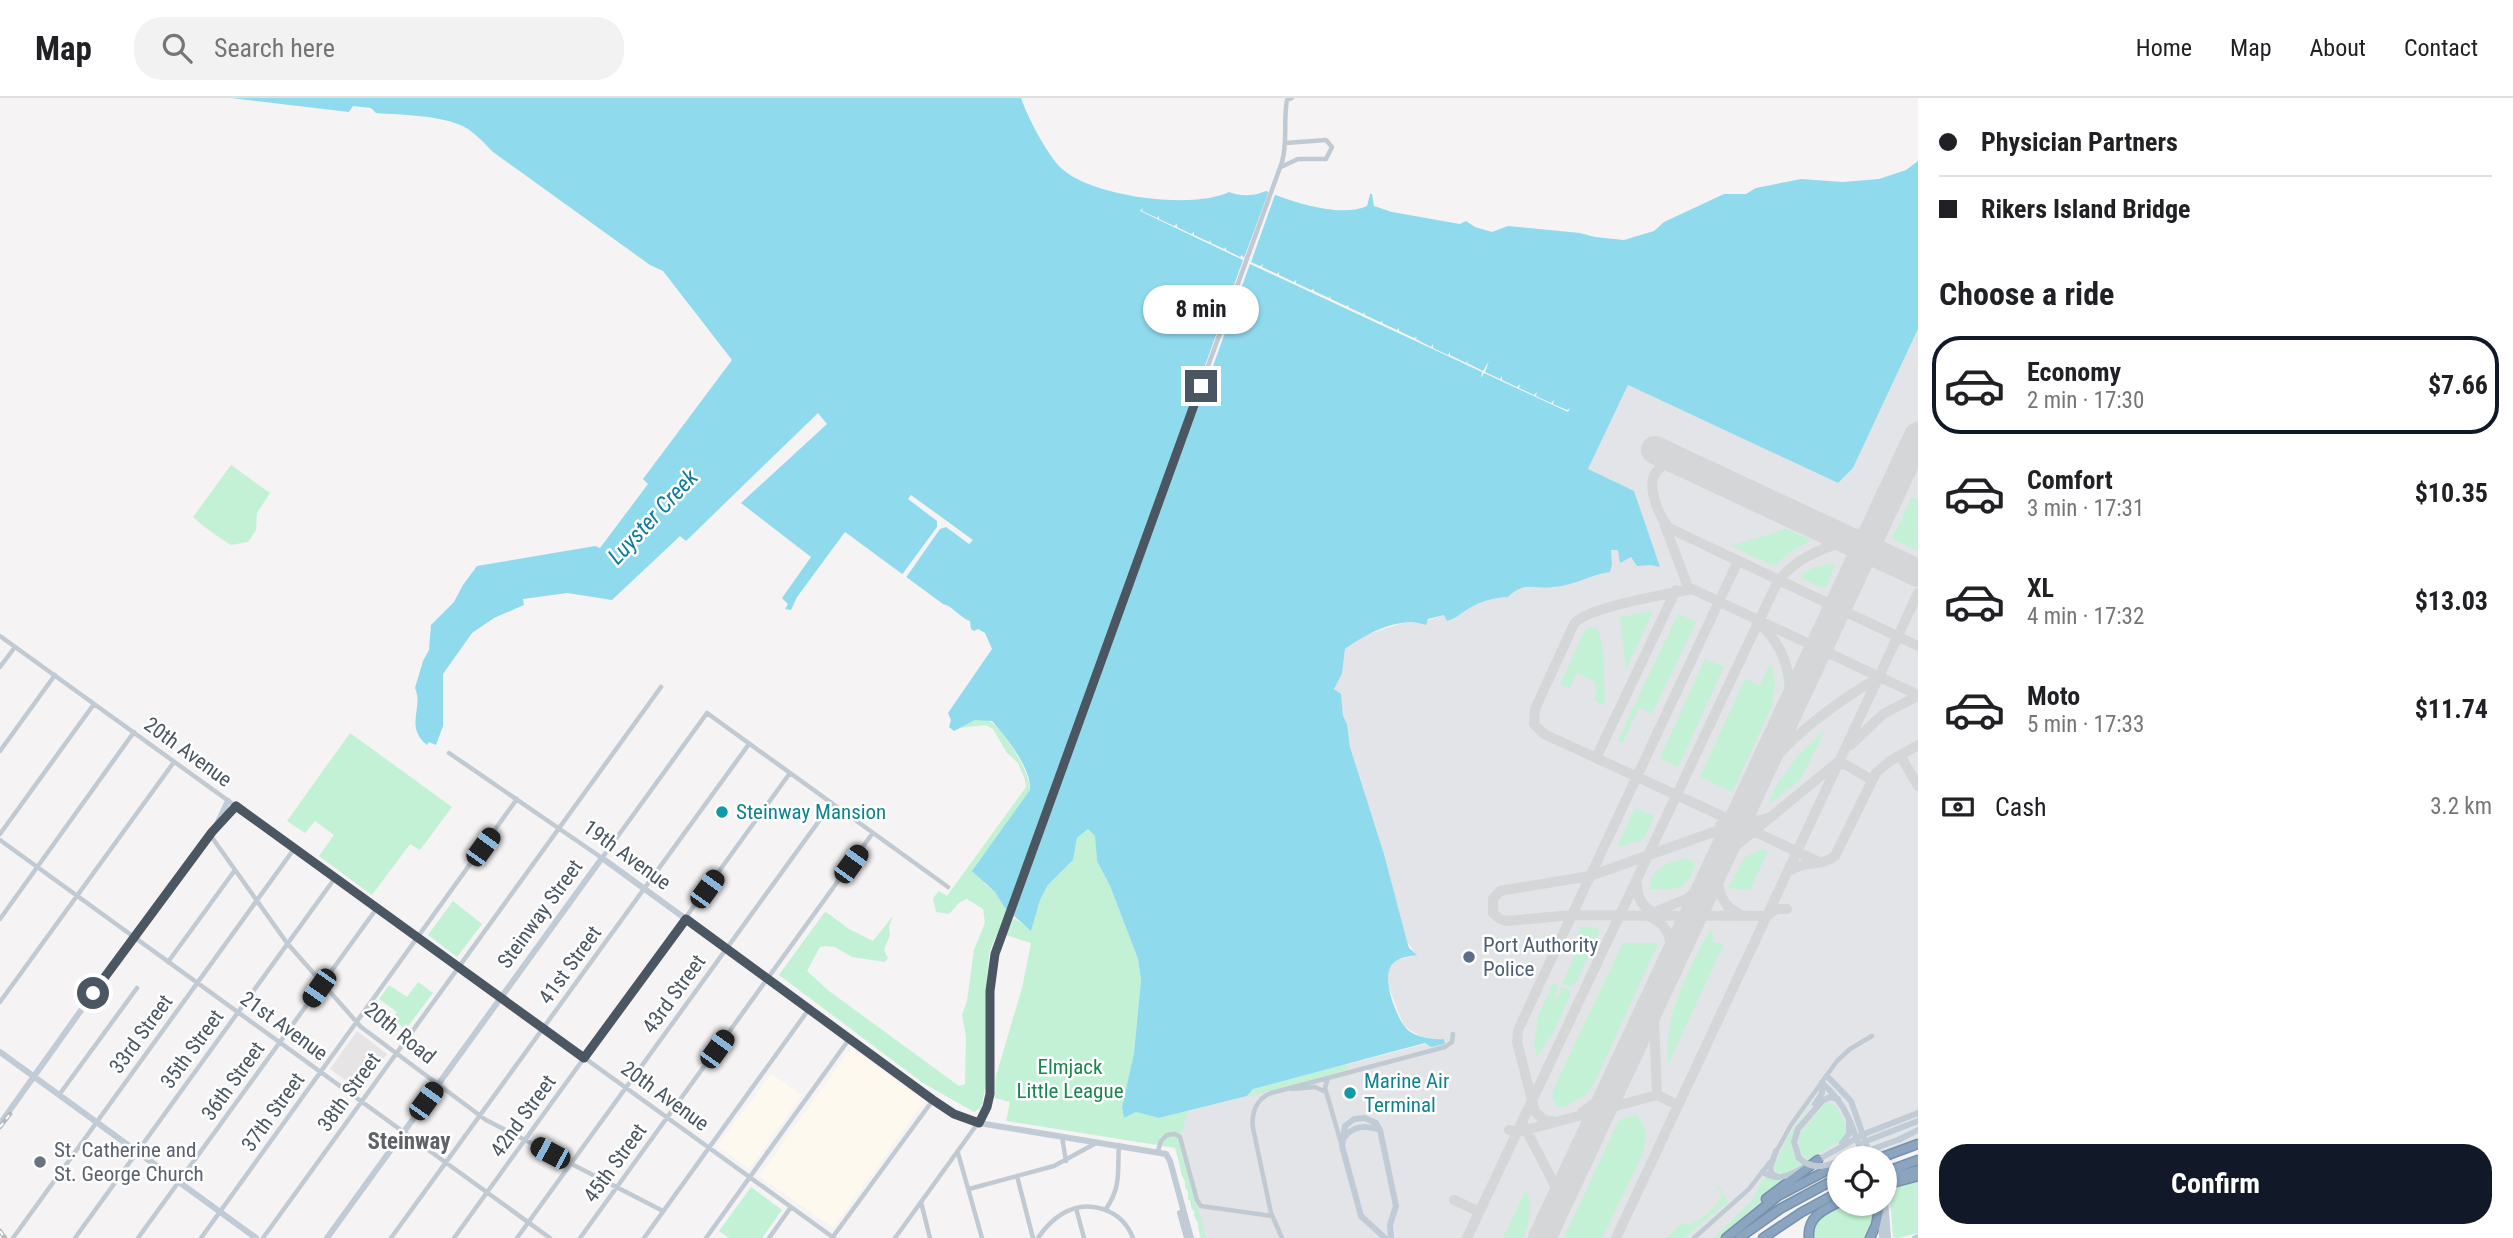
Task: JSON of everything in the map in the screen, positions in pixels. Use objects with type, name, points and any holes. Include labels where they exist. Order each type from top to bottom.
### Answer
[{"type":"highway","points":[[1897,1153],[1918,1146]]},
{"type":"highway","points":[[1726,1238],[1777,1190],[1818,1160]]},
{"type":"highway","points":[[1897,1167],[1918,1160]]},
{"type":"highway","points":[[1726,1238],[1763,1207],[1794,1186],[1827,1169]]},
{"type":"highway","points":[[1897,1176],[1918,1170]]},
{"type":"highway","points":[[1897,1182],[1918,1176]]},
{"type":"highway","points":[[1739,1238],[1780,1209],[1827,1184]]},
{"type":"highway","points":[[1763,1238],[1827,1202]]},
{"type":"highway","points":[[1809,1238],[1809,1228],[1814,1217],[1827,1206]]},
{"type":"highway","points":[[1870,1238],[1878,1216]]},
{"type":"street","points":[[895,1238],[979,1123],[987,1107],[990,1094],[990,991],[995,954],[1276,178],[1286,143],[1287,100],[1292,98]]},
{"type":"street","points":[[1279,169],[1298,159],[1326,159],[1332,147],[1326,140],[1286,143]]},
{"type":"street","name":"20th Avenue","points":[[0,636],[833,1238]]},
{"type":"street","points":[[0,667],[15,647]]},
{"type":"street","points":[[0,751],[55,676]]},
{"type":"street","name":"38th Street","points":[[263,1238],[661,687]]},
{"type":"street","points":[[0,834],[94,704]]},
{"type":"street","name":"Steinway Street","points":[[327,1238],[707,713],[749,744]]},
{"type":"street","points":[[0,919],[134,732]]},
{"type":"street","points":[[749,744],[948,887]]},
{"type":"street","name":"41st Street","points":[[391,1238],[749,744]]},
{"type":"street","name":"19th Avenue","points":[[449,753],[602,858],[954,1114],[979,1123],[1158,1151]]},
{"type":"street","points":[[0,1002],[174,762]]},
{"type":"street","name":"42nd Street","points":[[454,1238],[790,773]]},
{"type":"street","name":"37th Street","points":[[201,1238],[517,800]]},
{"type":"street","points":[[211,833],[229,801]]},
{"type":"street","name":"43rd Street","points":[[517,1238],[832,803]]},
{"type":"street","points":[[0,1124],[134,936],[211,833],[236,806]]},
{"type":"street","name":"20th Road","points":[[211,833],[287,943],[357,1021],[480,1115],[663,1211]]},
{"type":"street","name":"45th Street","points":[[580,1238],[872,834]]},
{"type":"street","name":"21st Avenue","points":[[0,840],[550,1238]]},
{"type":"street","name":"33rd Street","points":[[13,1238],[294,849]]},
{"type":"street","points":[[168,962],[235,870]]},
{"type":"street","name":"35th Street","points":[[75,1238],[335,878]]},
{"type":"street","name":"36th Street","points":[[138,1238],[377,908]]},
{"type":"street","points":[[59,1095],[137,988]]},
{"type":"street","points":[[644,1238],[809,1009]]},
{"type":"street","points":[[1282,1238],[1272,1216],[1253,1130],[1252,1116],[1263,1097],[1287,1088],[1445,1047],[1452,1042],[1453,1034]]},
{"type":"street","points":[[1694,1238],[1749,1189],[1763,1172],[1791,1125],[1845,1053],[1872,1036]]},
{"type":"street","points":[[706,1238],[850,1038]]},
{"type":"street","points":[[0,1052],[256,1238]]},
{"type":"street","points":[[1826,1076],[1851,1101],[1858,1146]]},
{"type":"street","points":[[1329,1078],[1325,1086],[1326,1092],[1362,1217],[1385,1238]]},
{"type":"street","points":[[1822,1083],[1845,1110],[1858,1146]]},
{"type":"street","points":[[1822,1083],[1822,1093],[1794,1139],[1799,1158],[1814,1167],[1827,1165]]},
{"type":"street","points":[[1287,1088],[1299,1090],[1315,1087],[1326,1092]]},
{"type":"street","points":[[1805,1121],[1824,1099],[1830,1097],[1839,1100]]},
{"type":"street","points":[[833,1238],[933,1100]]},
{"type":"street","points":[[1838,1146],[1849,1134],[1845,1110]]},
{"type":"street","points":[[1864,1146],[1918,1113]]},
{"type":"street","points":[[1865,1146],[1918,1121]]},
{"type":"street","points":[[1342,1143],[1347,1133],[1359,1127],[1380,1129],[1396,1206],[1390,1225],[1391,1238]]},
{"type":"street","points":[[1871,1146],[1900,1139],[1918,1131]]},
{"type":"street","points":[[1189,1238],[1168,1163],[1158,1151],[1162,1139],[1167,1135],[1175,1134],[1180,1138],[1196,1198],[1201,1206],[1272,1216]]},
{"type":"street","points":[[1062,1136],[1066,1161]]},
{"type":"street","points":[[969,1189],[1054,1167],[1098,1142]]},
{"type":"street","points":[[1106,1209],[1114,1198],[1119,1180],[1119,1145]]},
{"type":"street","points":[[1776,1151],[1770,1170],[1773,1175],[1781,1177]]},
{"type":"street","points":[[958,1152],[982,1238]]},
{"type":"street","points":[[1763,1172],[1771,1177],[1781,1177],[1827,1155]]},
{"type":"street","points":[[1017,1177],[1035,1238],[1058,1217],[1076,1208],[1092,1206],[1106,1209],[1127,1227],[1133,1238]]},
{"type":"street","points":[[921,1202],[930,1238]]},
{"type":"street","points":[[769,1238],[791,1207]]},
{"type":"street","points":[[1076,1208],[1084,1238]]},
{"type":"street","points":[[1881,1216],[1882,1238]]},
{"type":"street","points":[[1886,1216],[1888,1238]]},
{"type":"shaded area","points":[[1918,329],[1918,1144],[1897,1151],[1897,1146],[1827,1146],[1827,1178],[1781,1203],[1732,1238],[1201,1238],[1175,1149],[1171,1115],[1247,1096],[1253,1089],[1444,1039],[1434,1040],[1420,1036],[1404,1026],[1387,983],[1389,969],[1395,961],[1416,955],[1407,941],[1384,854],[1350,747],[1341,695],[1334,689],[1342,674],[1345,649],[1366,635],[1403,623],[1420,623],[1444,615],[1454,619],[1470,607],[1496,597],[1508,597],[1516,589],[1531,585],[1554,588],[1609,572],[1612,564],[1611,550],[1618,550],[1627,558],[1632,557],[1645,565],[1651,565],[1588,469],[1628,385],[1838,483],[1853,468]]},
{"type":"shaded area","points":[[357,1031],[387,1054],[360,1091],[330,1069]]},
{"type":"shaded area","points":[[851,1048],[925,1101],[833,1228],[759,1176]]},
{"type":"shaded area","points":[[771,1074],[802,1095],[749,1169],[717,1146]]},
{"type":"green space","points":[[231,465],[270,493],[257,513],[256,530],[248,542],[231,545],[193,517]]},
{"type":"green space","points":[[1912,497],[1918,500],[1918,551],[1892,539]]},
{"type":"green space","points":[[1784,528],[1811,540],[1774,566],[1731,546],[1783,530]]},
{"type":"green space","points":[[1835,563],[1827,586],[1822,588],[1801,578],[1802,574],[1813,568]]},
{"type":"green space","points":[[1653,611],[1626,669],[1620,617]]},
{"type":"green space","points":[[1678,614],[1696,622],[1652,714],[1639,708],[1623,742],[1618,740]]},
{"type":"green space","points":[[1596,627],[1603,653],[1605,706],[1594,700],[1595,682],[1577,673],[1569,689],[1560,684],[1584,632],[1588,628]]},
{"type":"green space","points":[[1705,659],[1724,667],[1678,767],[1660,758]]},
{"type":"green space","points":[[1769,666],[1772,666],[1775,685],[1772,706],[1732,792],[1700,777],[1745,679],[1760,685]]},
{"type":"green space","points":[[986,719],[1000,730],[1014,751],[1026,773],[1030,790],[984,883],[995,892],[1008,911],[989,956],[985,1090],[981,1108],[974,1112],[923,1083],[779,975],[824,913],[873,941],[893,916],[884,950],[888,958],[885,962],[852,957],[835,947],[824,946],[820,947],[807,971],[829,991],[959,1086],[965,1084],[966,1036],[962,1015],[967,1001],[974,950],[985,923],[983,909],[967,899],[949,914],[936,912],[933,898],[939,891],[947,896],[1026,787],[1018,763],[1007,753],[993,729],[986,725],[959,728],[975,720]]},
{"type":"green space","points":[[1825,730],[1801,779],[1767,806],[1780,778],[1782,779],[1798,755]]},
{"type":"green space","points":[[350,733],[452,807],[420,850],[410,844],[372,895],[319,856],[334,835],[315,821],[305,833],[287,821]]},
{"type":"green space","points":[[1635,808],[1654,818],[1643,840],[1617,847]]},
{"type":"green space","name":"Elmjack Little League","points":[[1088,829],[1095,836],[1097,861],[1110,886],[1138,959],[1141,980],[1134,1053],[1122,1107],[1124,1118],[1136,1112],[1159,1118],[1188,1111],[1180,1137],[1206,1238],[1200,1237],[1176,1148],[1006,1121],[1010,1102],[995,1098],[996,1076],[1022,988],[1031,943],[1006,935],[1014,918],[1031,930],[1040,900],[1048,885],[1073,860],[1077,838]]},
{"type":"green space","points":[[1761,849],[1768,851],[1750,890],[1728,888],[1745,857]]},
{"type":"green space","points":[[1687,858],[1695,863],[1695,866],[1683,885],[1673,889],[1650,889],[1657,870]]},
{"type":"green space","points":[[453,901],[482,924],[457,957],[428,935]]},
{"type":"green space","points":[[1580,927],[1600,930],[1576,983],[1570,987],[1562,983],[1578,949]]},
{"type":"green space","points":[[1709,931],[1712,931],[1714,943],[1721,943],[1723,946],[1668,1064],[1667,1046],[1673,1011],[1685,979]]},
{"type":"green space","points":[[1623,943],[1656,943],[1657,946],[1596,1079],[1587,1094],[1563,1108],[1555,1104],[1552,1098],[1553,1090]]},
{"type":"green space","points":[[418,982],[433,993],[406,1029],[392,1019],[397,1012],[379,999],[389,985],[407,997]]},
{"type":"green space","points":[[1553,983],[1559,985],[1549,1008],[1556,996],[1560,995],[1561,986],[1569,990],[1570,996],[1550,1039],[1548,1038],[1537,1057],[1534,1041],[1536,1021]]},
{"type":"green space","points":[[1346,1064],[1348,1070],[1247,1097],[1253,1089]]},
{"type":"green space","points":[[1829,1102],[1838,1110],[1848,1130],[1845,1138],[1827,1146],[1827,1149],[1808,1160],[1799,1151],[1799,1135],[1824,1104]]},
{"type":"green space","points":[[1811,1103],[1797,1125],[1792,1141],[1795,1156],[1802,1164],[1786,1173],[1777,1173],[1774,1167],[1789,1135]]},
{"type":"green space","points":[[1637,1114],[1646,1130],[1644,1151],[1602,1238],[1564,1238],[1619,1120]]},
{"type":"green space","points":[[1766,1177],[1785,1180],[1719,1238],[1714,1238],[1754,1198],[1760,1183]]},
{"type":"green space","points":[[1918,1179],[1918,1233],[1898,1238],[1893,1237],[1891,1216],[1897,1216],[1897,1185]]},
{"type":"green space","points":[[1716,1185],[1728,1202],[1683,1238],[1666,1238],[1684,1222],[1686,1225],[1696,1222],[1712,1209],[1722,1195]]},
{"type":"green space","points":[[751,1187],[782,1210],[762,1238],[729,1238],[719,1231]]},
{"type":"green space","points":[[1526,1190],[1530,1208],[1523,1238],[1503,1238]]},
{"type":"green space","points":[[1827,1212],[1827,1216],[1873,1216],[1865,1238],[1814,1238],[1815,1225]]},
{"type":"water","name":"Luyster Creek","points":[[231,98],[1021,98],[1037,133],[1058,165],[1072,176],[1091,185],[1115,192],[1166,200],[1191,200],[1229,192],[1248,195],[1266,191],[1302,204],[1344,210],[1367,206],[1372,194],[1374,206],[1392,212],[1460,224],[1466,221],[1492,232],[1508,226],[1624,240],[1654,231],[1664,222],[1724,194],[1746,194],[1756,188],[1801,179],[1843,182],[1879,179],[1906,170],[1918,161],[1918,329],[1853,468],[1838,483],[1628,385],[1588,469],[1634,491],[1660,567],[1637,566],[1631,557],[1620,563],[1618,550],[1611,550],[1610,572],[1562,586],[1525,587],[1508,597],[1477,604],[1447,621],[1444,615],[1428,619],[1426,625],[1405,622],[1394,624],[1373,632],[1345,649],[1342,674],[1334,689],[1341,694],[1350,747],[1384,854],[1409,948],[1417,955],[1398,960],[1391,966],[1388,974],[1390,992],[1396,1011],[1408,1030],[1422,1037],[1444,1039],[1445,1044],[1431,1047],[1425,1043],[1253,1089],[1247,1096],[1159,1118],[1136,1112],[1124,1118],[1122,1107],[1134,1053],[1141,980],[1138,959],[1110,886],[1097,861],[1095,836],[1088,829],[1077,838],[1073,860],[1048,885],[1040,900],[1031,931],[1005,908],[995,892],[972,871],[1030,790],[1023,763],[992,721],[975,720],[954,731],[949,727],[951,720],[948,713],[992,649],[985,633],[971,629],[970,621],[845,532],[797,597],[791,610],[785,609],[788,604],[782,598],[811,557],[741,503],[827,424],[818,413],[686,541],[680,536],[612,600],[567,593],[523,599],[524,605],[494,618],[472,633],[443,674],[443,726],[436,745],[429,742],[427,745],[420,738],[415,724],[415,688],[429,650],[431,625],[454,602],[477,566],[595,546],[600,548],[648,484],[643,479],[732,360],[663,271],[650,265],[493,152],[463,126],[428,117],[376,113],[371,108],[353,106],[349,112]]},
{"type":"pier","points":[[1270,188],[1276,192],[1251,262],[1260,266],[1263,264],[1262,267],[1277,274],[1279,272],[1279,275],[1294,282],[1296,280],[1296,283],[1329,298],[1330,296],[1331,299],[1349,305],[1348,307],[1363,314],[1364,312],[1365,315],[1383,321],[1382,323],[1397,330],[1399,328],[1399,331],[1417,337],[1416,339],[1431,347],[1433,344],[1433,348],[1448,355],[1450,352],[1450,355],[1466,363],[1468,360],[1467,363],[1483,371],[1489,361],[1485,372],[1500,379],[1502,376],[1502,380],[1517,387],[1520,384],[1519,388],[1534,395],[1537,392],[1536,396],[1551,403],[1554,400],[1553,404],[1567,410],[1570,408],[1568,412],[1484,373],[1481,378],[1482,372],[1250,264],[1012,920],[1007,915],[1243,260],[1140,211],[1143,208],[1142,211],[1157,218],[1159,216],[1159,219],[1174,226],[1177,224],[1177,227],[1191,234],[1194,232],[1194,235],[1209,242],[1210,240],[1224,249],[1226,247],[1226,250],[1244,258]]},
{"type":"pier","points":[[911,495],[973,540],[969,544],[946,527],[940,529],[905,579],[901,576],[937,527],[937,521],[908,499]]},
{"type":"taxiway","points":[[1672,458],[1656,472],[1652,487],[1658,509],[1669,528],[1918,646]]},
{"type":"taxiway","points":[[1665,526],[1688,587],[1918,695]]},
{"type":"taxiway","points":[[1467,1238],[1775,587],[1781,577],[1797,563],[1847,540]]},
{"type":"taxiway","points":[[1556,1122],[1544,1120],[1535,1112],[1517,1042],[1518,1030],[1738,561]]},
{"type":"taxiway","points":[[1692,589],[1594,612],[1574,624],[1535,709],[1534,724],[1544,734],[1737,823],[1773,816]]},
{"type":"taxiway","points":[[1596,758],[1676,590]]},
{"type":"taxiway","points":[[1616,1238],[1918,593]]},
{"type":"taxiway","points":[[1831,623],[1838,615],[1848,614]]},
{"type":"taxiway","points":[[1760,624],[1777,644],[1786,667],[1790,691],[1786,717]]},
{"type":"taxiway","points":[[1813,660],[1820,655],[1831,654]]},
{"type":"taxiway","points":[[1757,780],[1783,749],[1813,722],[1879,677]]},
{"type":"taxiway","points":[[1851,745],[1883,714],[1918,696]]},
{"type":"taxiway","points":[[1789,871],[1835,856],[1876,773],[1890,761],[1918,745]]},
{"type":"taxiway","points":[[1900,755],[1918,786]]},
{"type":"taxiway","points":[[1739,914],[1727,905],[1720,892],[1718,862],[1839,761],[1872,780]]},
{"type":"taxiway","points":[[1744,809],[1736,820],[1725,828],[1590,876],[1500,891],[1493,899],[1493,913],[1506,921],[1572,915],[1767,916],[1776,909],[1787,909]]},
{"type":"taxiway","points":[[1720,825],[1727,844]]},
{"type":"taxiway","points":[[1749,829],[1817,861]]},
{"type":"taxiway","points":[[1655,912],[1688,898],[1713,874]]},
{"type":"taxiway","points":[[1637,884],[1642,903],[1657,914]]},
{"type":"taxiway","points":[[1650,917],[1665,928],[1674,957]]},
{"type":"taxiway","points":[[1657,1095],[1654,1019],[1662,983]]},
{"type":"taxiway","points":[[1582,1112],[1602,1098],[1617,1077]]},
{"type":"taxiway","points":[[1509,1130],[1526,1130],[1657,1095],[1678,1105]]},
{"type":"taxiway","points":[[1523,1124],[1561,1197]]},
{"type":"taxiway","points":[[1454,1200],[1478,1211]]},
{"type":"taxiway","points":[[1545,1238],[1546,1230]]},
{"type":"runway","points":[[1542,1238],[1918,436]]},
{"type":"runway","points":[[1655,450],[1918,573]]},
{"type":"railway","points":[[0,1127],[10,1114]]},
{"type":"railway","points":[[0,1231],[5,1238]]},
{"type":"place","name":"Steinway Mansion","points":[[722,812]]},
{"type":"place","name":"Port Authority Police","points":[[1469,957]]},
{"type":"place","name":"Marine Air Terminal","points":[[1350,1093]]},
{"type":"place","name":"St. Catherine and St. George Church","points":[[40,1162]]},
{"type":"district","name":"Steinway","points":[[409,1141]]},
{"type":"route","points":[[93,993],[212,832],[236,806],[584,1058],[686,919],[933,1100],[954,1114],[979,1123],[990,1094],[990,991],[995,954],[1201,386]]}]
